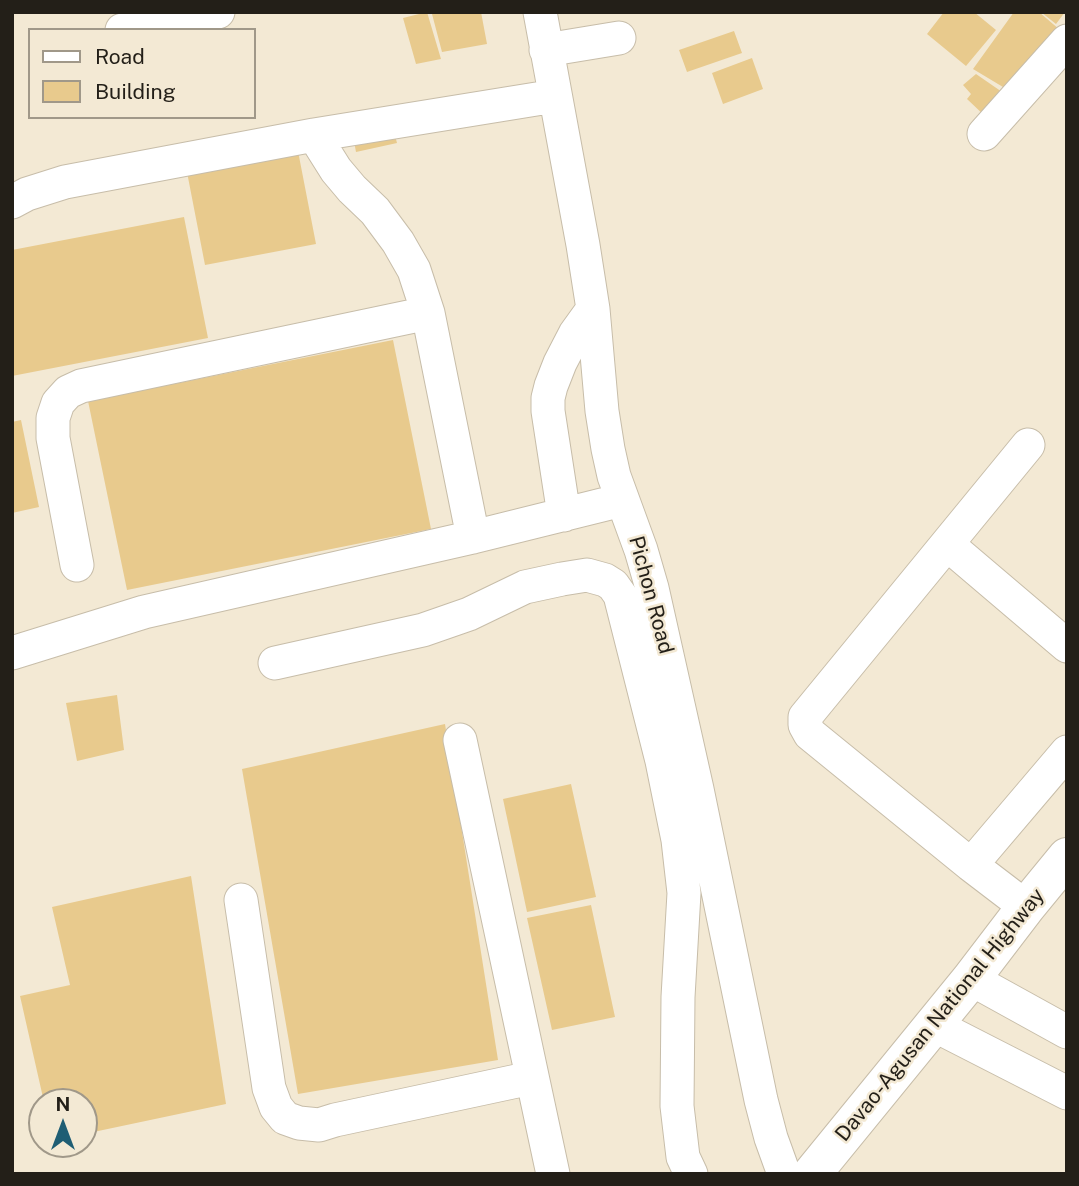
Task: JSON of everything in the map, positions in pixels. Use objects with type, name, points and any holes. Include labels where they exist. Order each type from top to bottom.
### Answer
[{"type":"main road","name":"Davao-Agusan National Highway","points":[[812,1174],[1067,857]]},
{"type":"street","points":[[129,28],[160,19],[218,12]]},
{"type":"street","name":"Pichon Road","points":[[540,12],[593,309],[608,449],[614,476],[652,588],[697,789],[761,1100],[784,1174]]},
{"type":"street","points":[[546,50],[619,38]]},
{"type":"street","points":[[984,134],[1067,41]]},
{"type":"street","points":[[12,202],[27,194],[65,182],[314,135],[555,96]]},
{"type":"street","points":[[314,135],[336,170],[375,211],[398,242],[414,270],[428,313],[473,537]]},
{"type":"street","points":[[564,515],[548,398],[560,363],[575,334],[593,309]]},
{"type":"street","points":[[77,565],[53,438],[53,418],[58,403],[68,393],[81,386],[428,313]]},
{"type":"street","points":[[1026,907],[810,734],[805,725],[805,717],[1028,445]]},
{"type":"street","points":[[12,653],[144,612],[622,500]]},
{"type":"street","points":[[947,544],[1067,646]]},
{"type":"street","points":[[275,663],[424,630],[469,614],[525,587],[550,581],[587,575],[612,585],[620,595],[663,761],[678,840],[684,892],[678,997],[677,1106],[683,1157],[691,1174]]},
{"type":"street","points":[[460,740],[553,1174]]},
{"type":"street","points":[[971,865],[1067,752]]},
{"type":"street","points":[[241,900],[269,1088],[276,1107],[285,1118],[299,1124],[318,1125],[531,1078]]},
{"type":"street","points":[[971,979],[1067,1032]]},
{"type":"street","points":[[934,1025],[1067,1093]]},
{"type":"building","points":[[427,12],[441,59],[416,64],[403,18]]},
{"type":"building","points":[[481,12],[487,44],[442,52],[432,14]]},
{"type":"building","points":[[944,12],[974,12],[996,30],[966,66],[927,34]]},
{"type":"building","points":[[1014,12],[1039,12],[1060,30],[1008,90],[973,69]]},
{"type":"building","points":[[1041,12],[1065,12],[1056,24]]},
{"type":"building","points":[[734,31],[742,53],[687,72],[679,50]]},
{"type":"building","points":[[752,58],[763,89],[723,104],[712,73]]},
{"type":"building","points":[[976,74],[1005,94],[986,117],[967,99],[971,94],[963,85]]},
{"type":"building","points":[[393,128],[397,143],[356,152],[353,136]]},
{"type":"building","points":[[297,146],[316,244],[205,265],[186,167]]},
{"type":"building","points":[[184,217],[208,338],[12,376],[12,250]]},
{"type":"building","points":[[393,340],[431,529],[127,590],[88,401]]},
{"type":"building","points":[[21,420],[39,507],[12,513],[12,422]]},
{"type":"building","points":[[117,695],[124,750],[77,761],[66,703]]},
{"type":"building","points":[[445,724],[498,1060],[298,1094],[242,769]]},
{"type":"building","points":[[571,784],[596,897],[527,912],[503,799]]},
{"type":"building","points":[[191,876],[226,1104],[98,1131],[98,1088],[41,1088],[20,996],[70,985],[52,907]]},
{"type":"building","points":[[591,905],[615,1017],[552,1030],[527,918]]}]
